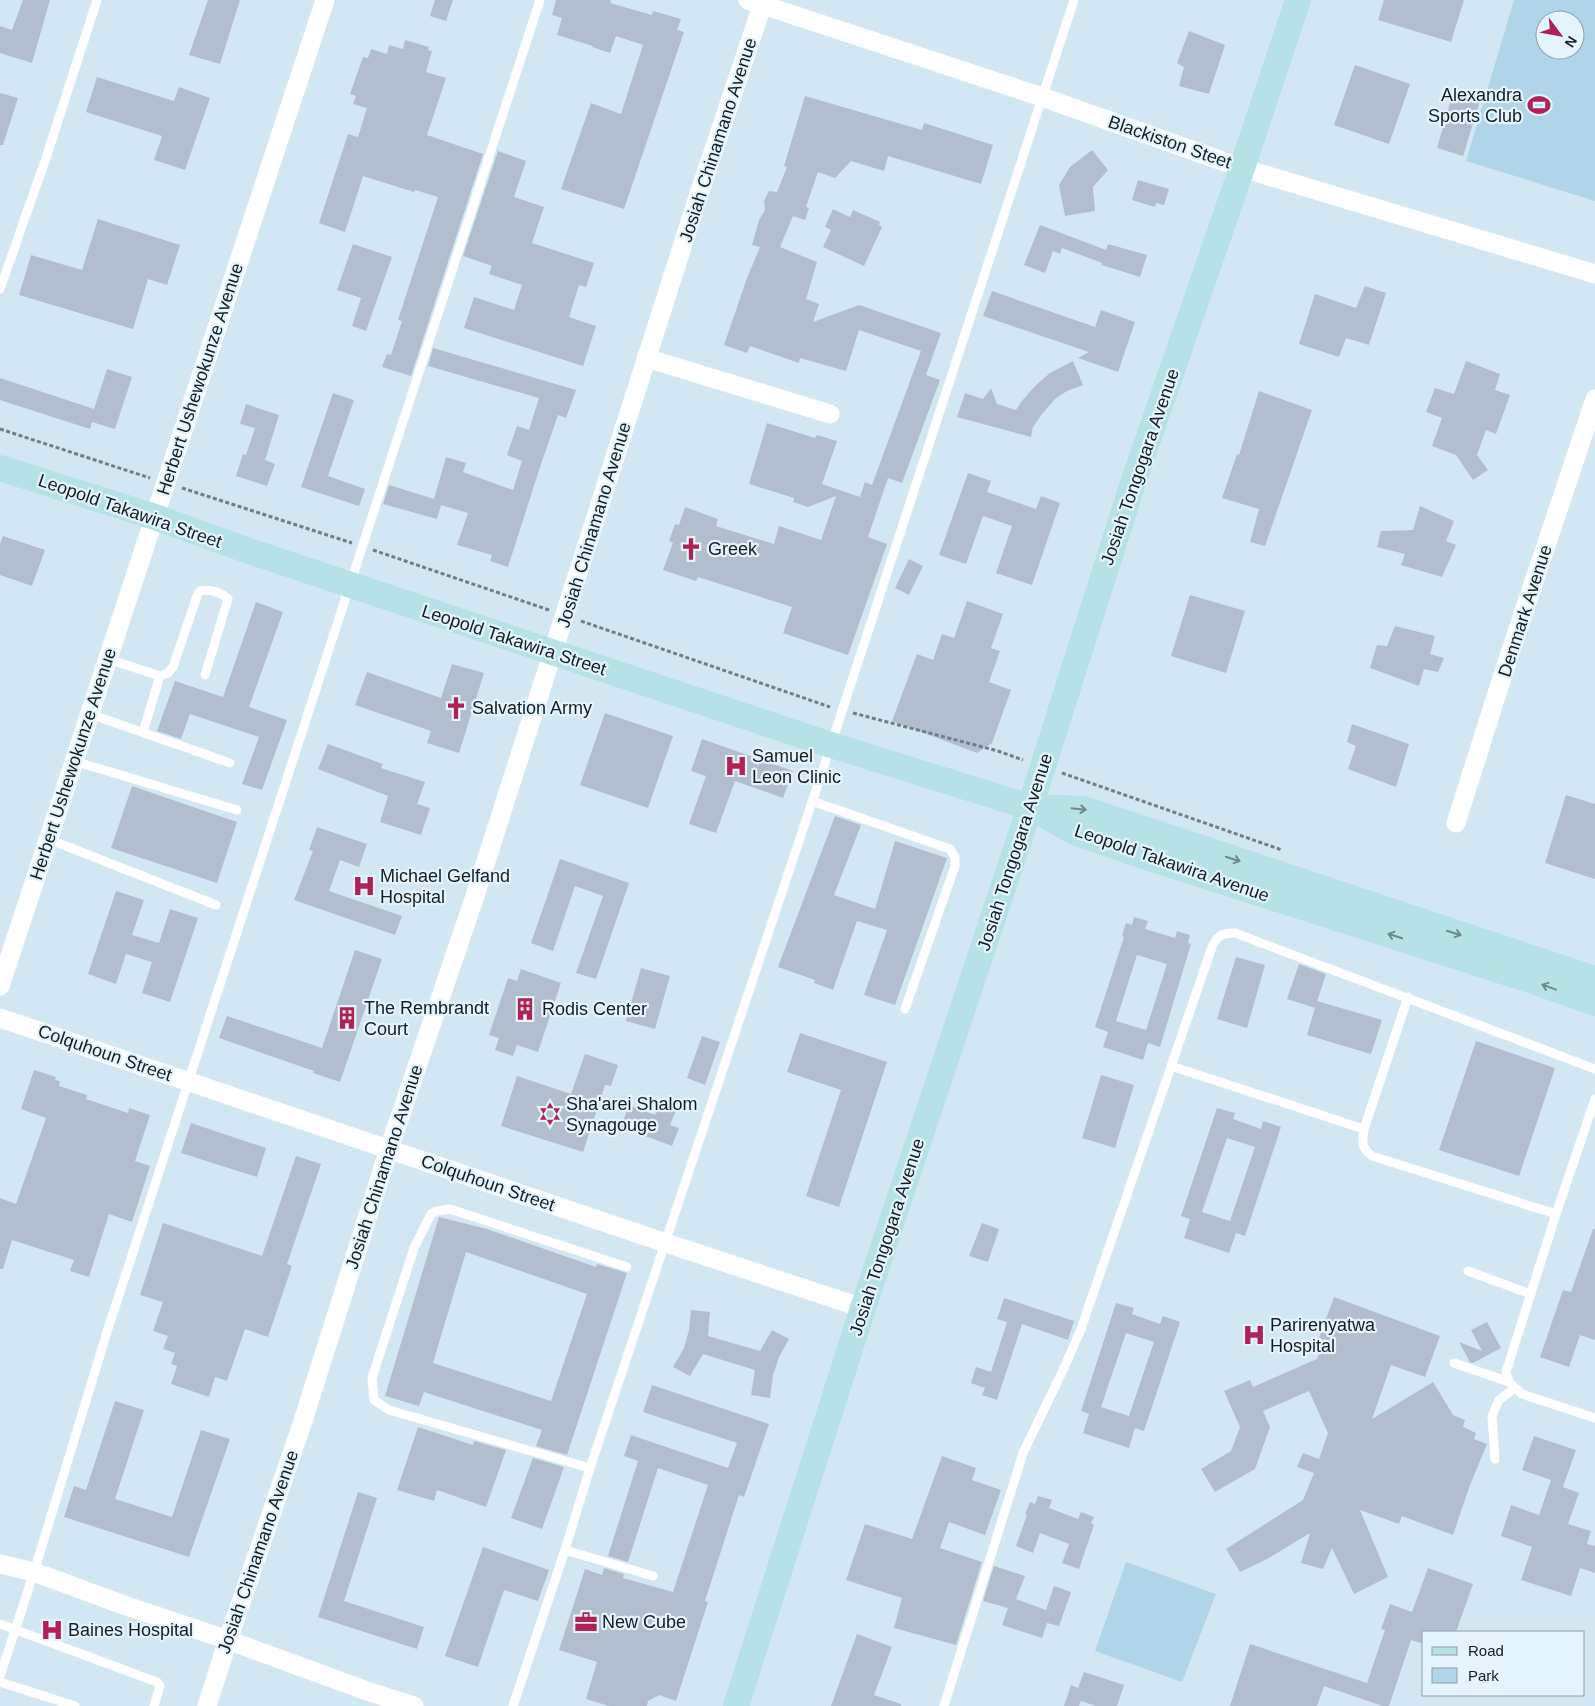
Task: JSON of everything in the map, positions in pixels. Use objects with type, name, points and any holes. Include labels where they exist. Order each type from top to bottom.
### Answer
[{"type":"main road","name":"Josiah Tongogara Avenue","points":[[736,1706],[863,1308],[1030,807],[1133,483],[1298,0]]},
{"type":"main road","name":"Leopold Takawira Street","points":[[0,468],[155,517],[249,551],[554,653],[1030,807]]},
{"type":"main road","name":"Leopold Takawira Avenue","points":[[1030,807],[1084,809],[1595,979]]},
{"type":"main road","name":"Leopold Takawira Avenue","points":[[1030,807],[1076,833],[1508,972],[1595,1003]]},
{"type":"street","name":"Herbert Ushewokunze Avenue","points":[[0,986],[325,0]]},
{"type":"street","name":"Blackiston Steet","points":[[758,2],[1042,97],[1242,168],[1595,274]]},
{"type":"street","name":"Josiah Chinamano Avenue","points":[[207,1706],[302,1424],[389,1149],[474,899],[566,616],[758,2]]},
{"type":"street","points":[[646,358],[830,414]]},
{"type":"street","name":"Denmark Avenue","points":[[1456,823],[1505,668],[1595,399]]},
{"type":"street","name":"Colquhoun Street","points":[[0,1018],[863,1308]]},
{"type":"street","points":[[1,1566],[34,1572],[414,1706]]},
{"type":"lane","points":[[0,289],[46,158],[97,0]]},
{"type":"lane","points":[[0,1676],[34,1572],[107,1332],[540,0]]},
{"type":"lane","points":[[513,1706],[590,1468],[831,744],[1074,0]]},
{"type":"lane","points":[[108,659],[160,676],[168,673],[173,667],[197,596],[200,591],[207,590],[224,594],[228,598],[205,674]]},
{"type":"lane","points":[[143,732],[160,676]]},
{"type":"lane","points":[[90,714],[230,763]]},
{"type":"lane","points":[[74,761],[237,810]]},
{"type":"lane","points":[[812,801],[950,849],[955,857],[955,866],[905,1009]]},
{"type":"lane","points":[[48,839],[216,905]]},
{"type":"lane","points":[[944,1706],[1022,1453],[1081,1330],[1216,938],[1224,933],[1235,933],[1595,1069]]},
{"type":"lane","points":[[1408,997],[1364,1129],[1362,1144],[1365,1151],[1372,1156],[1556,1214]]},
{"type":"lane","points":[[1171,1066],[1364,1129]]},
{"type":"lane","points":[[1512,1385],[1506,1372],[1595,1099]]},
{"type":"lane","points":[[590,1468],[389,1410],[374,1400],[372,1378],[414,1248],[431,1214],[436,1211],[450,1209],[627,1267]]},
{"type":"lane","points":[[1468,1271],[1531,1294]]},
{"type":"lane","points":[[1454,1363],[1512,1385],[1522,1394],[1595,1418]]},
{"type":"lane","points":[[1494,1459],[1492,1416],[1499,1400],[1512,1385]]},
{"type":"lane","points":[[565,1550],[653,1576]]},
{"type":"lane","points":[[0,1624],[157,1682],[160,1686],[154,1706]]},
{"type":"lane","points":[[0,1682],[75,1706]]},
{"type":"path","points":[[0,429],[443,572],[818,704],[998,751],[1285,851]]},
{"type":"green space","name":"Alexandra Sports Club","points":[[1514,0],[1595,0],[1595,201],[1466,161]]},
{"type":"green space","points":[[1126,1562],[1216,1594],[1182,1682],[1095,1651]]},
{"type":"building","points":[[23,0],[50,0],[32,63],[0,53],[0,26],[12,30]]},
{"type":"building","points":[[208,0],[240,0],[220,64],[189,55]]},
{"type":"building","points":[[435,0],[453,0],[446,21],[430,16]]},
{"type":"building","points":[[556,0],[611,0],[610,3],[652,15],[653,11],[681,19],[677,30],[684,32],[624,209],[561,189],[591,103],[621,114],[643,45],[616,36],[610,53],[557,35],[562,18],[552,15]]},
{"type":"building","points":[[1384,0],[1464,0],[1451,42],[1378,20]]},
{"type":"building","points":[[1189,31],[1225,45],[1209,94],[1179,86],[1184,67],[1177,63]]},
{"type":"building","points":[[405,40],[429,47],[428,50],[432,51],[426,72],[446,78],[427,135],[483,154],[411,376],[382,367],[387,354],[391,355],[402,321],[398,320],[438,197],[415,190],[414,192],[363,176],[345,232],[319,223],[348,134],[358,137],[367,108],[353,104],[356,96],[350,94],[363,57],[368,58],[371,49],[387,54],[389,45],[403,49]]},
{"type":"building","points":[[1355,65],[1410,84],[1389,144],[1334,125]]},
{"type":"building","points":[[97,77],[174,101],[179,87],[210,98],[185,170],[154,160],[162,136],[86,112]]},
{"type":"building","points":[[0,93],[18,98],[3,145],[0,145]]},
{"type":"building","points":[[1453,93],[1480,101],[1463,156],[1437,148]]},
{"type":"building","points":[[805,96],[922,130],[924,123],[993,145],[981,184],[888,156],[884,171],[851,161],[835,178],[818,172],[806,207],[809,208],[805,220],[793,216],[780,247],[817,262],[806,299],[819,304],[813,322],[859,305],[941,333],[926,375],[940,380],[902,483],[888,478],[868,537],[887,544],[848,655],[783,633],[792,607],[698,577],[696,581],[663,570],[673,543],[669,541],[675,524],[679,525],[685,507],[718,519],[716,526],[774,544],[779,526],[821,540],[836,496],[808,507],[793,502],[794,498],[749,484],[767,423],[815,438],[817,435],[837,441],[822,484],[860,497],[865,482],[872,485],[921,351],[859,330],[846,371],[800,358],[799,363],[750,346],[747,353],[724,345],[747,278],[760,247],[752,245],[759,220],[765,210],[764,201],[769,191],[777,192],[787,167],[784,166]]},
{"type":"building","points":[[1092,150],[1108,170],[1093,187],[1095,211],[1065,216],[1059,185],[1070,167]]},
{"type":"building","points":[[498,151],[526,161],[514,197],[544,207],[532,243],[594,263],[586,287],[579,285],[569,317],[596,326],[583,366],[464,328],[474,297],[514,310],[522,285],[489,274],[492,266],[463,256]]},
{"type":"building","points":[[1138,180],[1169,189],[1164,205],[1156,203],[1155,207],[1132,200]]},
{"type":"building","points":[[833,209],[850,217],[853,210],[880,222],[879,225],[882,227],[864,266],[823,247],[831,230],[825,227]]},
{"type":"building","points":[[98,219],[180,245],[167,285],[148,279],[133,329],[19,295],[31,255],[82,270]]},
{"type":"building","points":[[1040,225],[1106,250],[1108,244],[1147,255],[1140,277],[1102,265],[1102,263],[1062,248],[1060,254],[1053,251],[1045,273],[1024,265]]},
{"type":"building","points":[[353,244],[392,257],[366,331],[352,326],[361,298],[337,290]]},
{"type":"building","points":[[1365,286],[1386,293],[1369,345],[1346,338],[1339,357],[1299,344],[1315,294],[1356,308]]},
{"type":"building","points":[[992,291],[1095,327],[1101,310],[1135,322],[1118,372],[1078,358],[1089,352],[983,316]]},
{"type":"building","points":[[433,348],[576,390],[566,418],[558,415],[508,567],[490,561],[492,555],[457,545],[468,513],[441,505],[437,519],[383,504],[389,485],[434,499],[446,457],[466,463],[463,472],[513,490],[522,461],[507,455],[517,426],[529,430],[539,398],[428,366]]},
{"type":"building","points":[[1073,361],[1083,385],[1067,391],[1055,399],[1033,427],[1031,437],[957,417],[965,393],[983,399],[991,388],[997,404],[1016,410],[1036,385],[1050,373]]},
{"type":"building","points":[[1466,361],[1500,374],[1495,390],[1510,395],[1496,434],[1486,430],[1477,455],[1488,470],[1473,480],[1456,455],[1432,446],[1442,418],[1426,412],[1435,388],[1454,394]]},
{"type":"building","points":[[107,369],[132,377],[115,429],[92,422],[90,429],[0,400],[0,378],[94,409]]},
{"type":"building","points":[[1259,391],[1312,410],[1265,546],[1250,542],[1259,509],[1222,498],[1237,454],[1239,455]]},
{"type":"building","points":[[333,393],[354,400],[328,476],[365,489],[359,506],[301,487]]},
{"type":"building","points":[[246,404],[279,415],[265,460],[275,464],[267,486],[236,476],[243,454],[246,455],[255,428],[240,424]]},
{"type":"building","points":[[968,473],[991,481],[987,492],[1036,509],[1041,496],[1060,503],[1032,585],[996,573],[1012,526],[983,516],[966,564],[939,555]]},
{"type":"building","points":[[1420,506],[1454,521],[1446,541],[1456,545],[1442,577],[1401,565],[1405,554],[1377,547],[1381,531],[1413,530]]},
{"type":"building","points":[[3,536],[45,550],[32,586],[0,575],[0,544]]},
{"type":"building","points":[[909,559],[923,566],[909,595],[895,588]]},
{"type":"building","points":[[1190,595],[1245,611],[1226,673],[1171,656]]},
{"type":"building","points":[[967,601],[1003,614],[991,648],[1000,651],[989,682],[1011,690],[992,743],[977,753],[892,721],[917,654],[933,660],[942,634],[954,638]]},
{"type":"building","points":[[256,602],[283,612],[249,707],[287,720],[262,790],[242,784],[259,737],[190,714],[181,739],[157,731],[175,681],[223,697]]},
{"type":"building","points":[[1395,626],[1435,636],[1430,654],[1444,658],[1438,672],[1424,669],[1419,686],[1370,668],[1377,645],[1387,646]]},
{"type":"building","points":[[452,664],[484,673],[459,753],[427,743],[431,731],[355,705],[367,672],[441,698]]},
{"type":"building","points":[[605,713],[673,736],[648,808],[580,785]]},
{"type":"building","points":[[1352,724],[1409,744],[1396,787],[1348,769],[1356,746],[1347,742]]},
{"type":"building","points":[[702,739],[793,771],[783,798],[735,781],[716,833],[689,824],[706,776],[691,771]]},
{"type":"building","points":[[328,744],[383,764],[381,768],[425,782],[417,804],[430,808],[421,835],[380,822],[388,796],[318,769]]},
{"type":"building","points":[[132,786],[237,822],[217,883],[111,848]]},
{"type":"building","points":[[1566,795],[1595,804],[1595,879],[1545,863]]},
{"type":"building","points":[[835,816],[861,825],[834,895],[875,909],[895,841],[947,858],[895,1005],[864,995],[887,930],[857,921],[833,990],[814,983],[815,980],[778,967]]},
{"type":"building","points":[[317,827],[367,844],[359,867],[340,860],[329,891],[402,916],[395,935],[294,900],[313,851],[309,850]]},
{"type":"building","points":[[560,859],[629,883],[596,979],[576,973],[603,896],[575,886],[553,951],[531,943]]},
{"type":"building","points":[[116,891],[144,900],[132,935],[159,943],[170,909],[198,918],[170,1002],[142,993],[152,962],[126,954],[116,984],[88,974]]},
{"type":"building","points":[[1134,917],[1148,921],[1145,929],[1175,938],[1177,931],[1190,935],[1188,943],[1191,944],[1160,1047],[1148,1043],[1143,1060],[1103,1047],[1108,1032],[1095,1027],[1124,937],[1122,936],[1126,923],[1132,925]],"holes":[[[1137,955],[1167,964],[1146,1030],[1116,1021]]]},
{"type":"building","name":"The Rembrandt Court","points":[[355,950],[382,959],[340,1082],[219,1038],[227,1016],[322,1048]]},
{"type":"building","points":[[1236,957],[1265,965],[1247,1028],[1217,1019]]},
{"type":"building","points":[[1299,964],[1326,974],[1315,1008],[1287,999]]},
{"type":"building","points":[[641,968],[670,976],[655,1029],[626,1021]]},
{"type":"building","name":"Rodis Center","points":[[521,969],[561,983],[538,1052],[517,1045],[513,1056],[495,1050],[499,1038],[489,1035],[508,978],[517,981]]},
{"type":"building","points":[[1317,1001],[1382,1020],[1371,1054],[1307,1035]]},
{"type":"building","points":[[800,1033],[887,1062],[839,1207],[806,1196],[841,1090],[787,1072]]},
{"type":"building","points":[[702,1036],[720,1042],[705,1085],[687,1078]]},
{"type":"building","points":[[1476,1041],[1555,1068],[1519,1176],[1439,1150]]},
{"type":"building","name":"Sha'arei Shalom Synagouge","points":[[585,1054],[618,1065],[611,1086],[605,1085],[583,1152],[501,1126],[517,1076],[571,1094]]},
{"type":"building","points":[[34,1070],[56,1077],[55,1080],[60,1081],[59,1086],[87,1095],[86,1099],[128,1113],[129,1108],[150,1115],[135,1161],[150,1166],[132,1222],[109,1214],[89,1277],[70,1271],[74,1260],[12,1240],[3,1269],[0,1269],[0,1198],[16,1204],[46,1118],[21,1109]]},
{"type":"building","points":[[1101,1075],[1134,1085],[1115,1148],[1082,1138]]},
{"type":"building","points":[[659,1104],[676,1110],[670,1125],[679,1128],[672,1146],[621,1127],[629,1105],[655,1115]]},
{"type":"building","points":[[1217,1108],[1235,1113],[1233,1119],[1261,1129],[1263,1121],[1281,1127],[1245,1236],[1236,1233],[1229,1253],[1184,1238],[1190,1219],[1181,1216]],"holes":[[[1227,1138],[1255,1147],[1230,1221],[1202,1212]]]},
{"type":"building","points":[[191,1123],[266,1148],[257,1177],[181,1153]]},
{"type":"building","points":[[296,1156],[321,1164],[287,1264],[292,1266],[268,1337],[245,1329],[227,1381],[215,1377],[209,1397],[171,1384],[177,1366],[171,1364],[175,1353],[163,1349],[168,1336],[153,1331],[163,1302],[140,1295],[163,1223],[262,1256]]},
{"type":"building","points":[[439,1217],[487,1229],[596,1267],[597,1264],[627,1273],[567,1455],[536,1446],[542,1430],[424,1392],[419,1406],[385,1396]],"holes":[[[466,1252],[587,1294],[551,1401],[433,1363]]]},
{"type":"building","points":[[982,1223],[999,1229],[988,1262],[969,1256]]},
{"type":"building","points":[[1593,1229],[1595,1229],[1595,1340],[1580,1335],[1569,1367],[1540,1357],[1563,1290],[1571,1292]]},
{"type":"building","points":[[1334,1297],[1440,1336],[1425,1377],[1391,1365],[1372,1419],[1433,1382],[1453,1415],[1465,1420],[1463,1427],[1476,1433],[1474,1439],[1487,1444],[1470,1485],[1453,1535],[1402,1516],[1399,1524],[1360,1510],[1388,1577],[1354,1594],[1332,1548],[1323,1569],[1301,1563],[1310,1533],[1267,1559],[1240,1572],[1226,1549],[1303,1500],[1314,1473],[1297,1467],[1303,1453],[1319,1459],[1328,1433],[1309,1391],[1263,1411],[1270,1427],[1255,1469],[1215,1492],[1201,1469],[1231,1451],[1240,1427],[1224,1391],[1250,1380],[1253,1387],[1317,1359],[1324,1340],[1319,1338]]},
{"type":"building","points":[[1004,1298],[1074,1321],[1068,1340],[1022,1324],[997,1400],[982,1395],[985,1388],[971,1383],[976,1367],[991,1372],[1007,1322],[997,1319]]},
{"type":"building","points":[[1116,1303],[1134,1308],[1132,1314],[1160,1324],[1163,1316],[1180,1322],[1144,1431],[1135,1428],[1129,1448],[1083,1433],[1089,1414],[1081,1411]],"holes":[[[1126,1333],[1154,1342],[1129,1416],[1101,1407]]]},
{"type":"building","points":[[691,1310],[710,1312],[708,1336],[760,1351],[772,1330],[789,1339],[779,1357],[773,1375],[770,1398],[751,1395],[755,1370],[703,1354],[690,1376],[673,1367],[684,1348],[689,1330]]},
{"type":"building","points":[[1487,1322],[1501,1348],[1473,1363],[1470,1362],[1459,1342],[1482,1351],[1471,1330]]},
{"type":"building","points":[[652,1385],[769,1424],[744,1497],[739,1495],[705,1601],[708,1602],[676,1701],[659,1695],[648,1701],[647,1706],[609,1706],[586,1699],[597,1662],[559,1650],[585,1569],[602,1575],[604,1568],[624,1574],[623,1578],[673,1592],[708,1485],[658,1468],[628,1562],[608,1556],[638,1461],[624,1456],[631,1435],[728,1468],[737,1443],[643,1412]]},
{"type":"building","points":[[115,1401],[144,1410],[115,1499],[172,1517],[201,1430],[230,1439],[189,1557],[64,1517],[74,1486],[86,1490]]},
{"type":"building","points":[[418,1427],[473,1445],[474,1441],[506,1450],[486,1507],[437,1490],[434,1501],[397,1490]]},
{"type":"building","points":[[1534,1436],[1576,1450],[1563,1487],[1579,1493],[1568,1524],[1591,1531],[1587,1544],[1595,1546],[1595,1573],[1580,1568],[1571,1596],[1521,1580],[1532,1547],[1501,1536],[1511,1505],[1539,1515],[1551,1480],[1522,1470]]},
{"type":"building","points":[[942,1456],[976,1468],[972,1480],[1001,1490],[985,1535],[949,1522],[940,1548],[982,1562],[956,1645],[894,1628],[902,1598],[846,1580],[865,1524],[912,1539]]},
{"type":"building","points":[[533,1458],[564,1467],[542,1529],[511,1518]]},
{"type":"building","points":[[358,1492],[377,1498],[344,1601],[424,1627],[417,1649],[318,1617]]},
{"type":"building","points":[[1038,1496],[1052,1500],[1049,1508],[1078,1519],[1081,1512],[1094,1517],[1091,1523],[1094,1525],[1079,1569],[1062,1563],[1069,1544],[1040,1533],[1033,1553],[1016,1546],[1030,1502],[1035,1504]]},
{"type":"building","points":[[483,1547],[549,1570],[538,1601],[504,1590],[478,1667],[445,1656]]},
{"type":"building","points":[[994,1566],[1025,1576],[1016,1599],[1046,1610],[1054,1586],[1071,1592],[1059,1626],[1047,1623],[1042,1638],[1002,1625],[1008,1608],[983,1601]]},
{"type":"building","points":[[1428,1568],[1473,1584],[1456,1631],[1422,1631],[1422,1643],[1411,1640],[1389,1706],[1383,1706],[1324,1686],[1317,1706],[1230,1706],[1250,1644],[1367,1683],[1385,1630],[1381,1629],[1390,1604],[1412,1612]]},
{"type":"building","points":[[857,1634],[892,1647],[874,1695],[901,1704],[901,1706],[831,1706]]},
{"type":"building","points":[[1084,1672],[1124,1685],[1117,1706],[1096,1706],[1081,1701],[1079,1706],[1064,1706],[1071,1685],[1078,1688]]},
{"type":"place","name":"Alexandra Sports Club","points":[[1539,105]]},
{"type":"place","name":"Greek","points":[[691,549]]},
{"type":"place","name":"Salvation Army","points":[[456,708]]},
{"type":"place","name":"Samuel Leon Clinic","points":[[736,766]]},
{"type":"place","name":"Michael Gelfand Hospital","points":[[364,886]]},
{"type":"place","name":"Rodis Center","points":[[525,1009]]},
{"type":"place","name":"The Rembrandt Court","points":[[347,1018]]},
{"type":"place","name":"Sha'arei Shalom Synagouge","points":[[550,1114]]},
{"type":"place","name":"Parirenyatwa Hospital","points":[[1254,1335]]},
{"type":"place","name":"New Cube","points":[[586,1622]]},
{"type":"place","name":"Baines Hospital","points":[[52,1630]]}]
